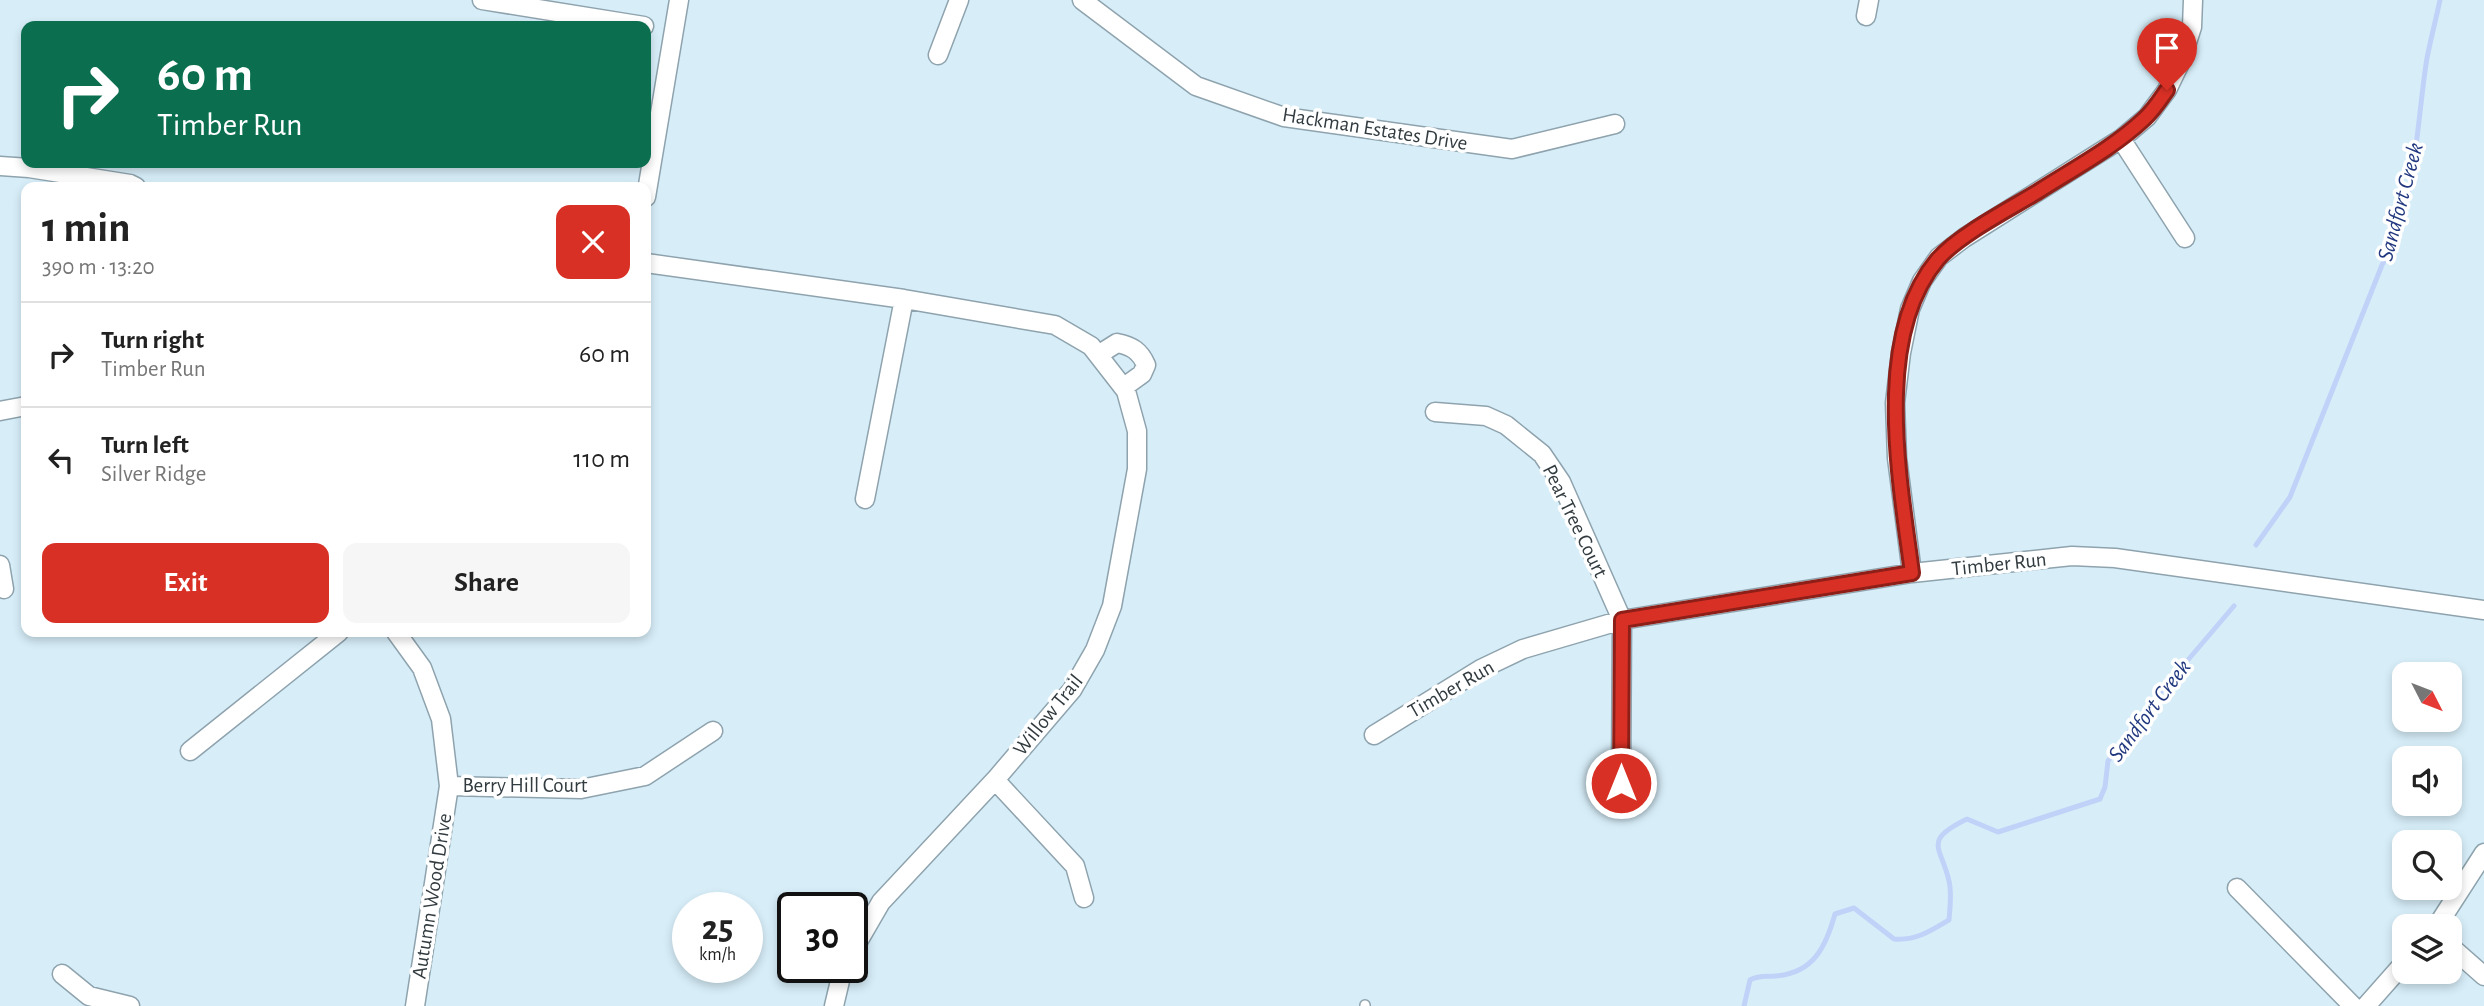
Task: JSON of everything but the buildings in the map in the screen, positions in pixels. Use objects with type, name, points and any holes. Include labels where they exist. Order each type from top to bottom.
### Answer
[{"type":"street","points":[[482,0],[614,21]]},
{"type":"street","points":[[651,166],[679,0]]},
{"type":"street","points":[[937,55],[959,0]]},
{"type":"street","name":"Hackman Estates Drive","points":[[1082,0],[1196,86],[1284,117],[1512,149],[1615,124]]},
{"type":"street","points":[[1912,573],[1896,458],[1895,403],[1900,353],[1910,309],[1922,281],[1939,257],[1964,238],[2121,139],[2147,117],[2167,90],[2181,61],[2192,27],[2193,0]]},
{"type":"street","points":[[651,27],[673,31]]},
{"type":"street","points":[[2121,139],[2185,237]]},
{"type":"street","points":[[0,166],[21,167]]},
{"type":"street","points":[[29,168],[117,182]]},
{"type":"street","name":"Willow Trail","points":[[651,264],[904,299],[1055,325],[1091,346],[1124,387],[1137,431],[1137,469],[1112,606],[1095,650],[1072,690],[995,780],[881,902],[868,924]]},
{"type":"street","points":[[865,499],[904,299]]},
{"type":"street","points":[[1098,355],[1117,343],[1130,346],[1142,355],[1146,365],[1142,374],[1124,387]]},
{"type":"street","points":[[0,411],[21,406]]},
{"type":"street","name":"Pear Tree Court","points":[[1435,412],[1486,416],[1506,425],[1542,454],[1561,482],[1622,620]]},
{"type":"street","name":"Timber Run","points":[[1374,735],[1481,669],[1523,649],[1622,620],[1912,573],[2072,556],[2115,558],[2484,610]]},
{"type":"street","points":[[0,565],[4,589]]},
{"type":"street","points":[[1621,783],[1622,620]]},
{"type":"street","points":[[190,751],[333,637]]},
{"type":"street","name":"Autumn Wood Drive","points":[[400,637],[422,668],[441,719],[449,786],[415,1006]]},
{"type":"street","name":"Berry Hill Court","points":[[449,786],[581,789],[645,776],[713,731]]},
{"type":"street","points":[[995,780],[1075,866],[1084,898]]},
{"type":"street","points":[[2445,914],[2484,853]]},
{"type":"street","points":[[2237,888],[2353,1006]]},
{"type":"street","points":[[2462,957],[2484,976]]},
{"type":"street","points":[[62,974],[89,996],[130,1006]]},
{"type":"street","points":[[2366,1006],[2392,977]]},
{"type":"street","points":[[834,1006],[839,983]]},
{"type":"waterway","name":"Sandfort Creek","points":[[2256,545],[2290,497],[2394,241],[2414,164],[2427,58],[2440,0]]},
{"type":"waterway","name":"Sandfort Creek","points":[[1744,1006],[1750,980],[1789,974],[1809,964],[1822,947],[1835,914],[1854,908],[1894,939],[1916,937],[1949,920],[1950,886],[1938,845],[1939,839],[1953,827],[1967,819],[1998,832],[2100,799],[2105,787],[2108,761],[2141,715],[2234,606]]},
{"type":"route","points":[[1621,783],[1622,620],[1912,573],[1896,458],[1895,403],[1900,353],[1910,309],[1922,281],[1939,257],[1964,238],[2121,139],[2147,117],[2167,90]]}]
